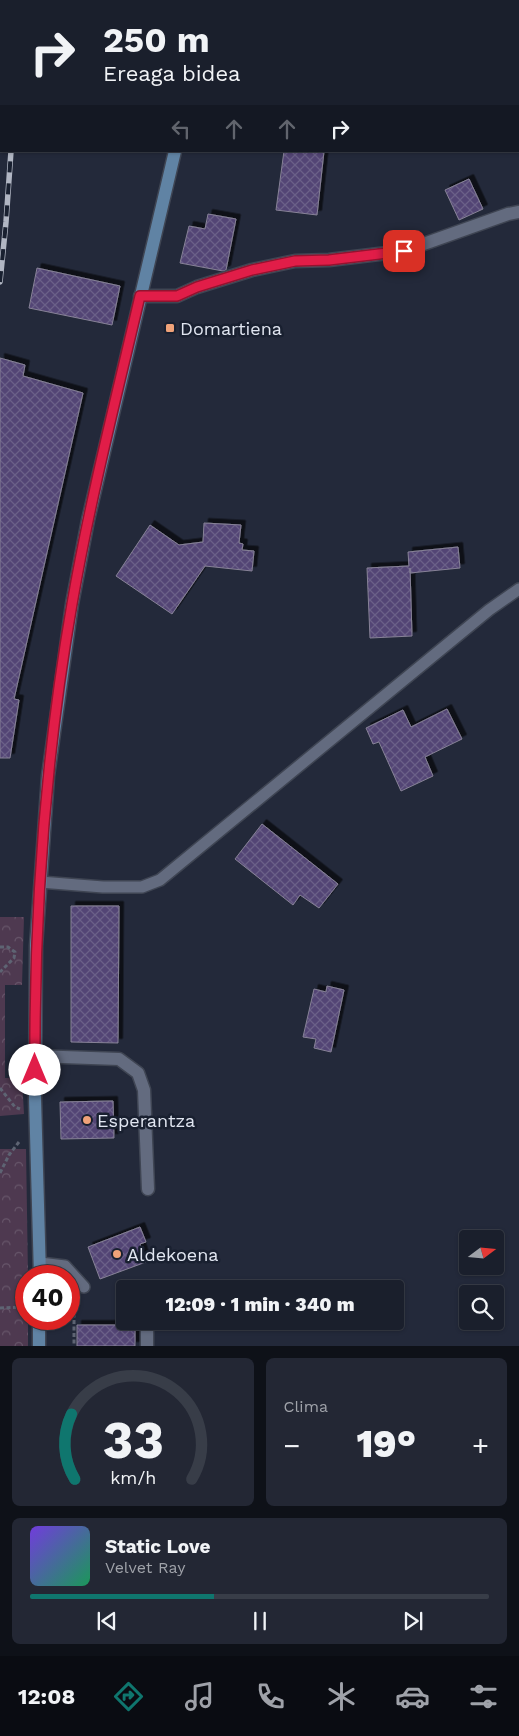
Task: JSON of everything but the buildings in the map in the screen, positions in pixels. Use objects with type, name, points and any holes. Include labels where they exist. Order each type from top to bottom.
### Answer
[{"type":"street","points":[[40,1263],[35,1056],[36,946],[48,776],[72,604],[90,510],[175,152]]},
{"type":"street","points":[[140,296],[177,296],[197,287],[252,270],[295,261],[329,260],[404,251],[508,214],[519,212]]},
{"type":"street","points":[[35,1056],[119,1059],[138,1073],[144,1090],[148,1189]]},
{"type":"street","points":[[39,1330],[39,1346]]},
{"type":"street","points":[[147,1330],[147,1346]]},
{"type":"lane","points":[[40,882],[103,887],[142,887],[160,880],[481,616],[519,589]]},
{"type":"lane","points":[[40,1263],[65,1266],[84,1287]]},
{"type":"path","points":[[0,946],[8,947],[15,952],[14,958],[0,972]]},
{"type":"path","points":[[0,1088],[15,1107],[24,1111]]},
{"type":"path","points":[[0,1173],[24,1136]]},
{"type":"path","points":[[0,1308],[15,1307]]},
{"type":"path","points":[[74,1330],[74,1346]]},
{"type":"green space","points":[[0,917],[24,917],[22,985],[5,985],[5,1078],[22,1078],[24,1114],[0,1116]]},
{"type":"green space","points":[[0,1149],[26,1149],[28,1265],[15,1265],[15,1330],[28,1330],[28,1346],[0,1346]]},
{"type":"railway","points":[[0,282],[11,152]]},
{"type":"place","name":"Domartiena","points":[[170,328]]},
{"type":"place","name":"Esperantza","points":[[87,1120]]},
{"type":"place","name":"Aldekoena","points":[[117,1254]]},
{"type":"route","points":[[35,1070],[36,946],[40,882],[48,776],[59,687],[88,520],[140,296],[177,296],[197,287],[252,270],[295,261],[329,260],[404,251]]}]
